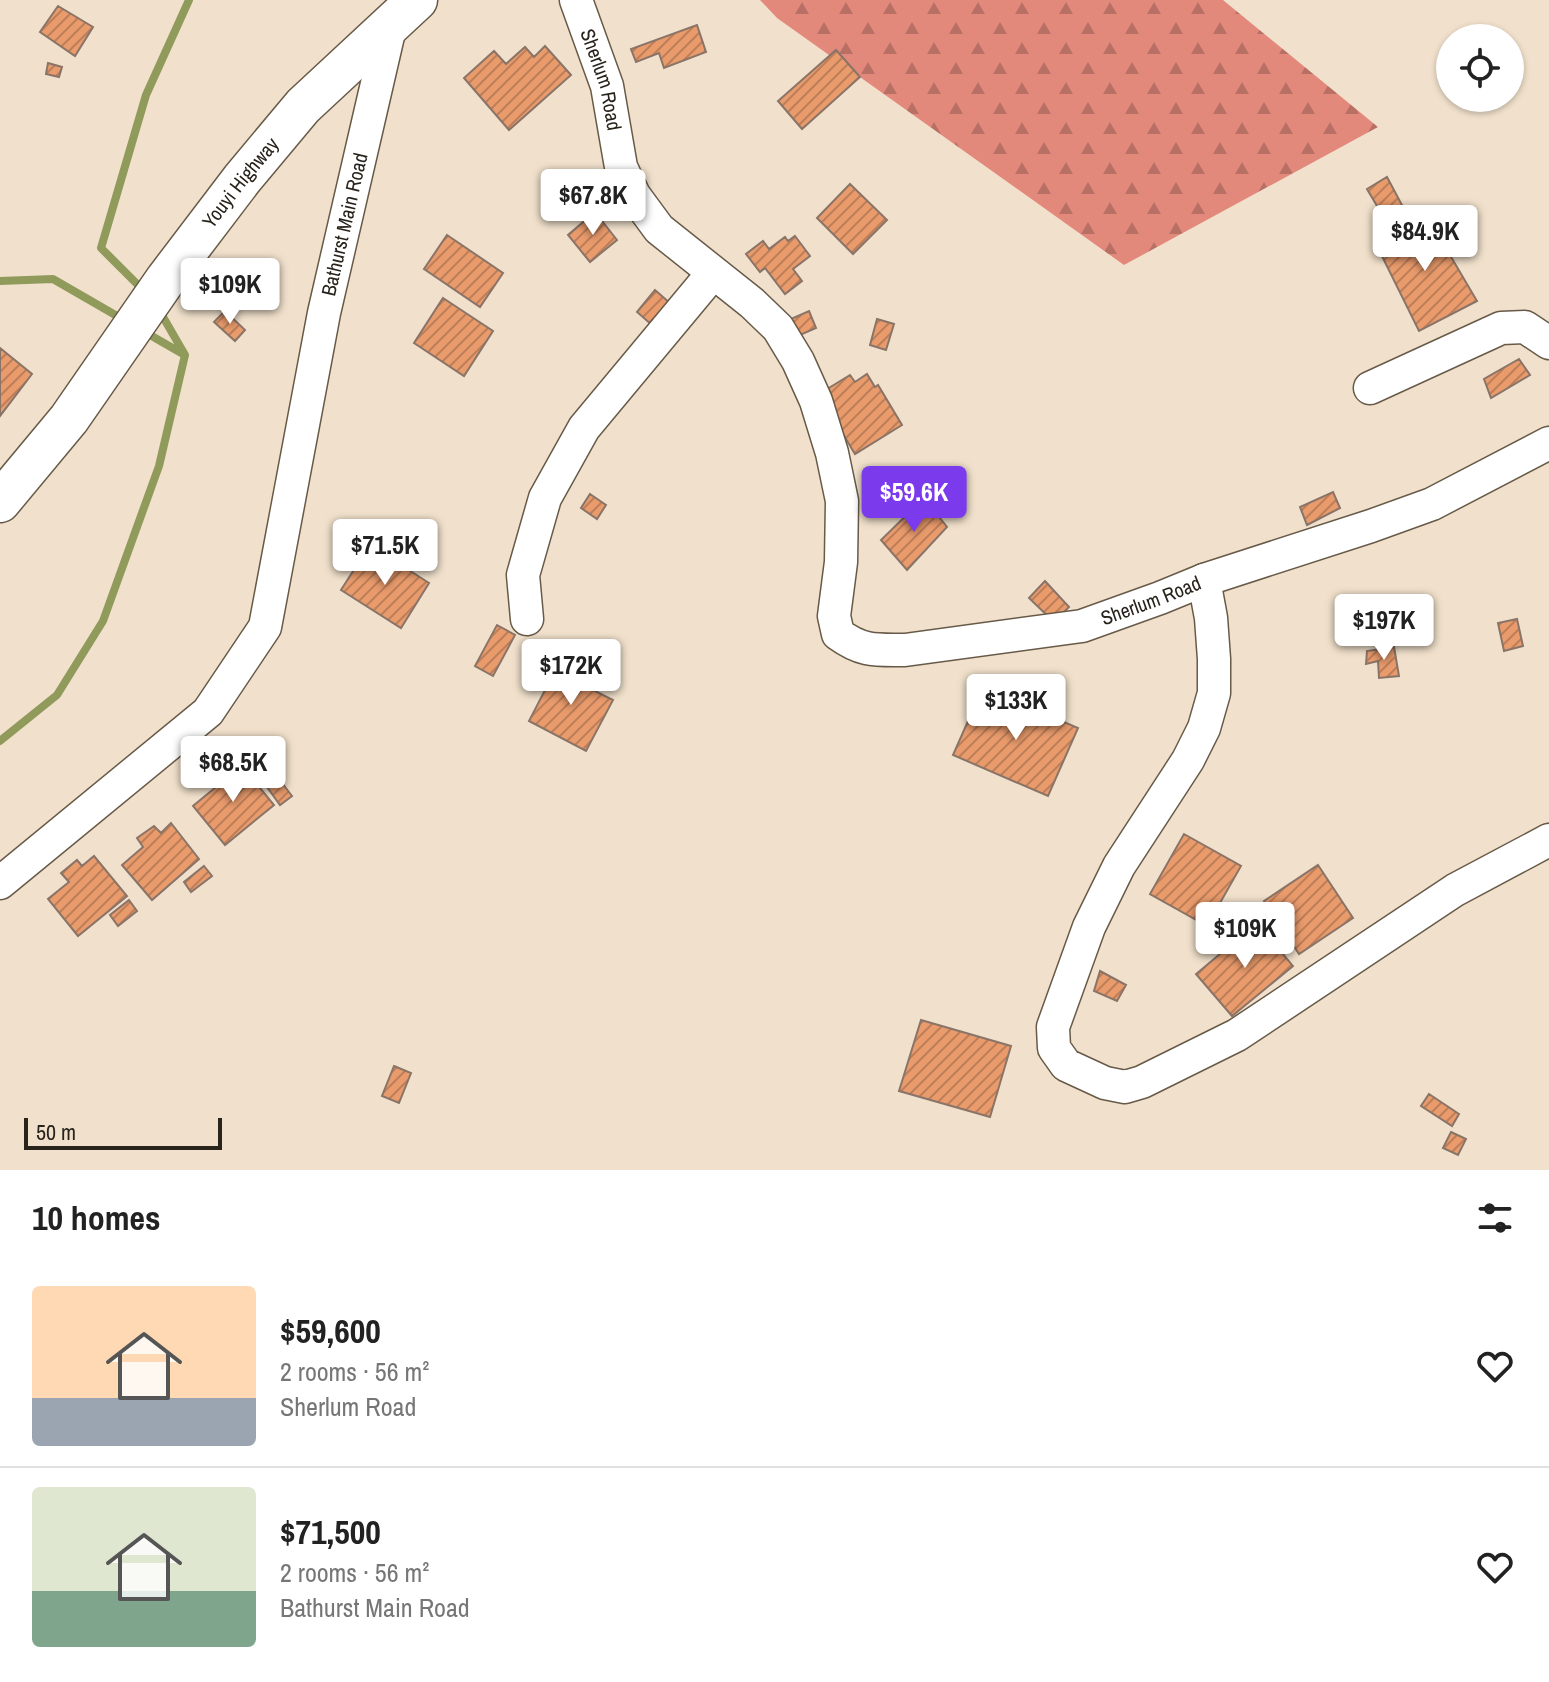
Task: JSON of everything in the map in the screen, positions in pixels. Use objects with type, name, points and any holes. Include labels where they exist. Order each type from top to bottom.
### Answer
[{"type":"main road","name":"Youyi Highway","points":[[0,502],[69,419],[122,340],[242,179],[303,106],[404,12]]},
{"type":"street","name":"Sherlum Road","points":[[576,0],[607,86],[621,167],[634,195],[659,229],[752,303],[778,328],[798,361],[816,401],[832,453],[842,501],[841,562],[834,616],[838,634],[854,646],[905,650],[1082,626],[1204,580],[1214,659],[1214,693],[1208,716],[1188,760],[1119,866],[1089,927],[1053,1027],[1054,1048],[1066,1065],[1105,1083],[1125,1087],[1142,1082],[1237,1035],[1455,890],[1549,840]]},
{"type":"street","name":"Bathurst Main Road","points":[[0,883],[208,712],[265,627],[324,313],[404,12]]},
{"type":"street","points":[[527,619],[523,575],[545,498],[584,428],[713,273]]},
{"type":"street","points":[[1370,388],[1501,328],[1525,327],[1549,343]]},
{"type":"street","points":[[1204,580],[1432,504],[1549,443]]},
{"type":"green space","points":[[760,0],[1223,0],[1378,127],[1124,265],[777,18]]},
{"type":"building","points":[[58,6],[93,27],[75,56],[40,32]]},
{"type":"building","points":[[697,25],[706,52],[664,68],[659,53],[636,62],[631,49]]},
{"type":"building","points":[[545,46],[571,75],[509,130],[464,78],[494,51],[506,64],[525,47],[534,57]]},
{"type":"building","points":[[836,50],[860,77],[802,129],[778,101]]},
{"type":"building","points":[[48,63],[62,67],[59,77],[46,74]]},
{"type":"building","points":[[1387,177],[1404,209],[1386,221],[1367,189]]},
{"type":"building","points":[[850,184],[887,220],[853,254],[817,218]]},
{"type":"building","points":[[595,212],[617,240],[590,262],[568,235]]},
{"type":"building","points":[[1427,216],[1477,301],[1419,331],[1375,242]]},
{"type":"building","points":[[447,235],[503,273],[480,307],[424,269]]},
{"type":"building","points":[[795,236],[810,256],[793,269],[802,281],[785,294],[765,268],[760,272],[746,254],[763,241],[769,249],[785,237],[788,241]]},
{"type":"building","points":[[655,290],[678,310],[660,332],[637,312]]},
{"type":"building","points":[[443,298],[493,331],[464,376],[414,343]]},
{"type":"building","points":[[225,311],[245,330],[235,341],[214,322]]},
{"type":"building","points":[[809,311],[816,328],[791,339],[784,322]]},
{"type":"building","points":[[877,319],[894,324],[886,350],[870,345]]},
{"type":"building","points":[[0,348],[32,374],[0,416]]},
{"type":"building","points":[[1519,359],[1530,375],[1491,398],[1484,379]]},
{"type":"building","points":[[867,374],[875,387],[878,385],[902,425],[855,454],[819,394],[850,375],[855,382]]},
{"type":"building","points":[[1333,492],[1340,508],[1307,525],[1300,507]]},
{"type":"building","points":[[590,494],[606,505],[597,519],[581,508]]},
{"type":"building","points":[[924,498],[947,527],[907,570],[881,540]]},
{"type":"building","points":[[370,545],[429,583],[401,628],[341,590]]},
{"type":"building","points":[[1045,581],[1069,607],[1054,622],[1029,598]]},
{"type":"building","points":[[1517,619],[1523,646],[1504,651],[1498,623]]},
{"type":"building","points":[[497,625],[515,635],[493,676],[475,666]]},
{"type":"building","points":[[1394,647],[1399,676],[1379,678],[1378,661],[1366,664],[1367,651]]},
{"type":"building","points":[[560,661],[598,681],[593,690],[613,700],[586,751],[529,721]]},
{"type":"building","points":[[983,687],[1078,728],[1048,796],[953,755]]},
{"type":"building","points":[[242,766],[274,805],[225,845],[193,806],[216,787],[209,780],[223,768],[229,776]]},
{"type":"building","points":[[279,779],[292,796],[280,805],[267,787]]},
{"type":"building","points":[[171,823],[199,859],[152,900],[122,865],[143,847],[137,838],[154,826],[161,833]]},
{"type":"building","points":[[1184,834],[1241,866],[1207,926],[1150,894]]},
{"type":"building","points":[[94,856],[127,896],[78,936],[48,899],[69,882],[61,873],[77,860],[82,866]]},
{"type":"building","points":[[1318,865],[1353,918],[1299,954],[1264,901]]},
{"type":"building","points":[[204,866],[212,876],[191,892],[184,882]]},
{"type":"building","points":[[129,900],[137,911],[118,926],[110,915]]},
{"type":"building","points":[[1257,923],[1293,966],[1232,1016],[1196,974]]},
{"type":"building","points":[[1100,971],[1126,985],[1117,1001],[1094,991]]},
{"type":"building","points":[[921,1020],[1011,1046],[990,1117],[899,1091]]},
{"type":"building","points":[[394,1066],[411,1073],[399,1103],[382,1096]]},
{"type":"building","points":[[1429,1094],[1459,1114],[1452,1126],[1421,1106]]},
{"type":"building","points":[[1451,1132],[1466,1139],[1458,1155],[1443,1148]]},
{"type":"waterway","points":[[143,290],[101,248],[146,95],[189,0]]},
{"type":"waterway","points":[[0,281],[53,279],[124,320]]},
{"type":"waterway","points":[[0,741],[57,695],[103,621],[159,466],[185,355],[159,310]]},
{"type":"waterway","points":[[143,331],[183,354]]}]
